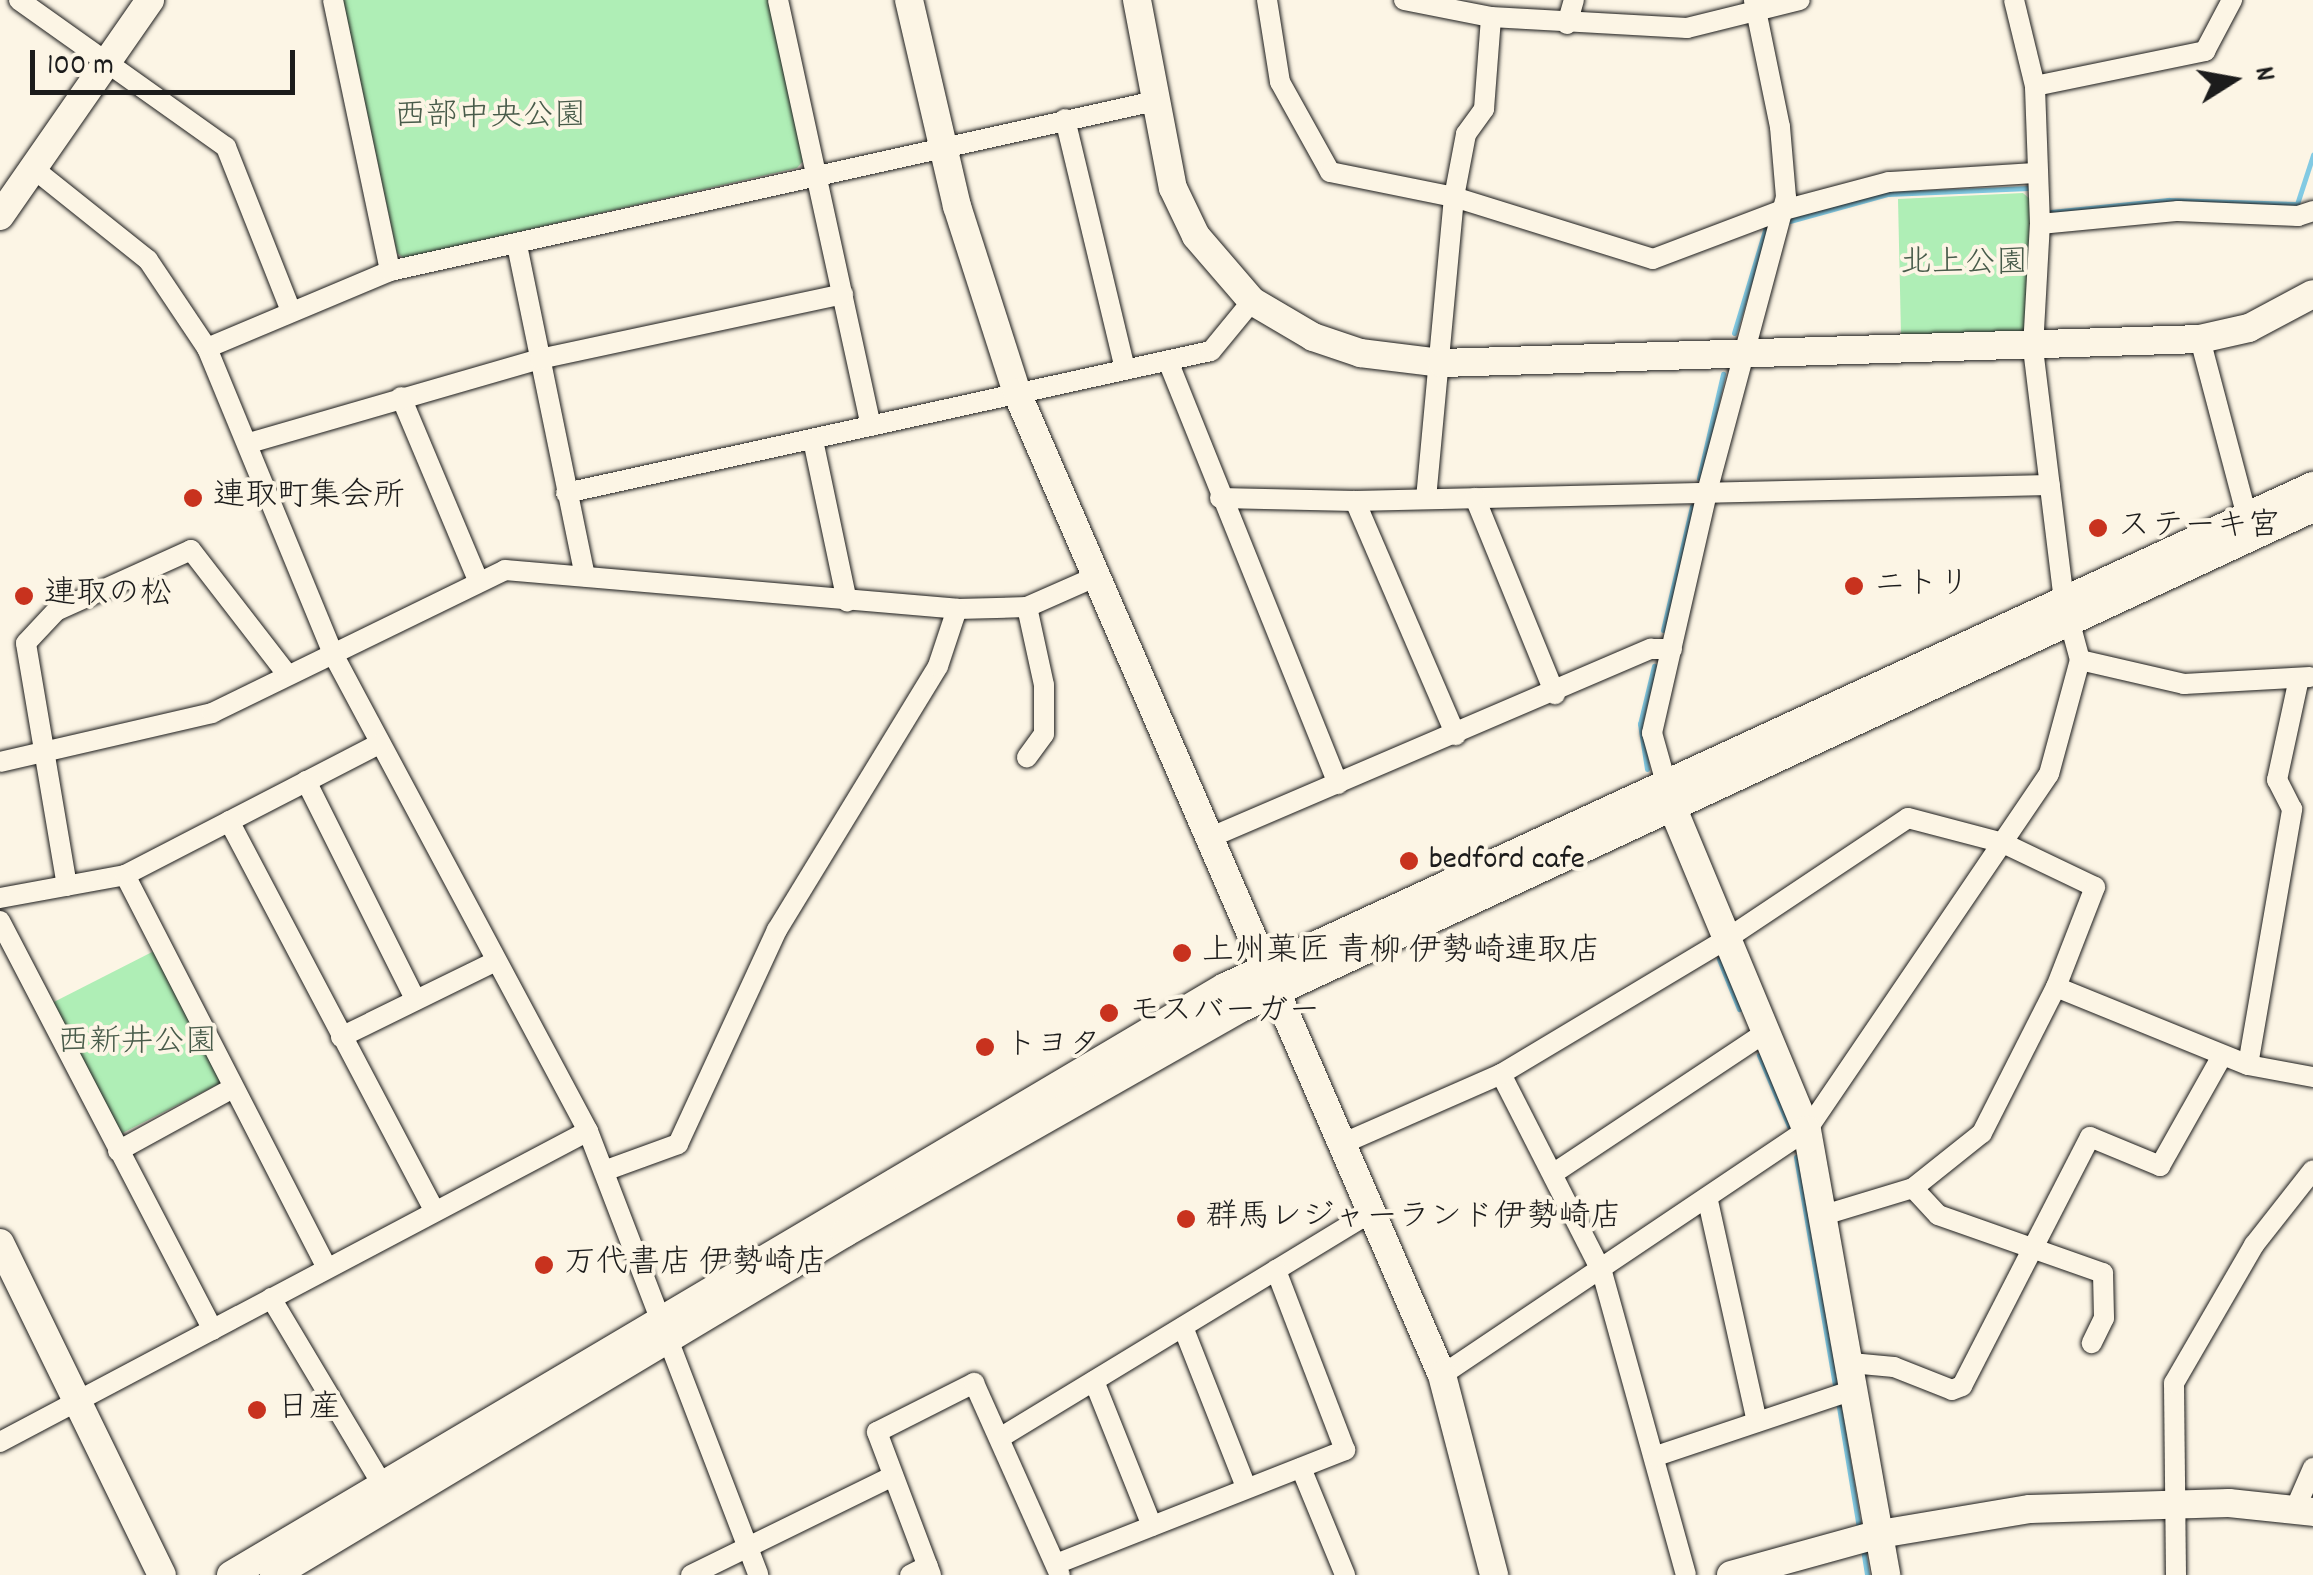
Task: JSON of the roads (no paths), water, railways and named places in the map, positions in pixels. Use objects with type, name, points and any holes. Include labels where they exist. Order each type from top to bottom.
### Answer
[{"type":"street","points":[[19,0],[226,147],[290,311]]},
{"type":"street","points":[[0,216],[150,0]]},
{"type":"street","points":[[333,0],[390,271]]},
{"type":"street","points":[[778,0],[872,426]]},
{"type":"street","points":[[909,0],[941,147],[1017,393],[1442,1374],[1494,1575]]},
{"type":"street","points":[[1137,0],[1174,188],[1196,236],[1252,301],[1313,337],[1360,353],[1442,362],[2033,348],[2200,339],[2249,328],[2313,294]]},
{"type":"street","points":[[1266,0],[1280,82],[1330,172],[1454,197],[1653,258],[1780,211],[1888,182],[2037,173]]},
{"type":"street","points":[[1404,0],[1491,17],[1687,28],[1755,7],[1800,0]]},
{"type":"street","points":[[1567,24],[1574,0]]},
{"type":"street","points":[[1442,1374],[1708,1202],[1808,1130],[2049,774],[2080,660],[2066,611],[2033,348],[2040,224],[2035,86],[2014,0]]},
{"type":"street","points":[[2035,86],[2205,51],[2232,0]]},
{"type":"street","points":[[1755,7],[1780,127],[1786,197],[1707,492],[1652,733],[1668,794],[1808,1130],[1886,1575]]},
{"type":"street","points":[[1426,500],[1442,362],[1454,197],[1466,134],[1484,109],[1491,17]]},
{"type":"street","points":[[207,348],[390,271],[1155,100]]},
{"type":"street","points":[[1065,120],[1125,368]]},
{"type":"street","points":[[34,169],[148,260],[207,348],[250,443],[333,654],[588,1130],[758,1575]]},
{"type":"street","points":[[2040,224],[2178,211],[2313,211]]},
{"type":"street","points":[[517,245],[585,576]]},
{"type":"street","points":[[250,443],[540,360],[842,294]]},
{"type":"street","points":[[566,493],[1210,351],[1252,301]]},
{"type":"street","points":[[2200,339],[2247,516]]},
{"type":"street","points":[[1168,361],[1338,784]]},
{"type":"street","points":[[401,397],[478,580]]},
{"type":"street","points":[[813,440],[847,600]]},
{"type":"street","points":[[1220,498],[1355,502],[2050,485]]},
{"type":"street","points":[[2066,611],[2247,516],[2313,486]]},
{"type":"street","points":[[1475,498],[1555,694]]},
{"type":"street","points":[[1355,502],[1456,735]]},
{"type":"street","points":[[231,1575],[382,1484],[664,1329],[1272,978],[2066,611],[2313,508]]},
{"type":"street","points":[[68,886],[26,643],[56,611],[192,550],[287,674]]},
{"type":"street","points":[[0,762],[212,712],[505,570],[957,609],[1027,607],[1095,577]]},
{"type":"street","points":[[1027,607],[1044,685],[1044,734],[1027,758]]},
{"type":"street","points":[[604,1171],[678,1144],[777,930],[938,666],[957,609]]},
{"type":"street","points":[[1209,838],[1555,694],[1651,649],[1672,649]]},
{"type":"street","points":[[2080,660],[2184,684],[2306,677],[2277,780],[2292,809],[2248,1065]]},
{"type":"street","points":[[0,898],[125,876],[380,744]]},
{"type":"street","points":[[306,781],[415,999]]},
{"type":"street","points":[[1344,1143],[1502,1074],[1728,938],[1908,818],[2002,844],[2095,886],[2056,987],[1982,1132],[1913,1188],[1824,1215]]},
{"type":"street","points":[[230,821],[434,1210]]},
{"type":"street","points":[[125,876],[327,1268]]},
{"type":"street","points":[[0,921],[213,1330]]},
{"type":"street","points":[[341,1036],[496,962]]},
{"type":"street","points":[[2056,987],[2222,1056],[2313,1077]]},
{"type":"street","points":[[1554,1173],[1768,1030]]},
{"type":"street","points":[[1656,1456],[1757,1422],[1854,1376],[1894,1367],[1952,1390],[1962,1386],[2090,1137],[2160,1166],[2222,1056]]},
{"type":"street","points":[[1502,1074],[1602,1272],[1686,1575]]},
{"type":"street","points":[[118,1150],[234,1088]]},
{"type":"street","points":[[0,1442],[588,1130]]},
{"type":"street","points":[[2176,1575],[2179,1502],[2174,1382],[2254,1245],[2313,1170]]},
{"type":"street","points":[[1913,1188],[1938,1214],[2102,1273],[2104,1318],[2092,1343]]},
{"type":"street","points":[[1708,1202],[1757,1422]]},
{"type":"street","points":[[1003,1436],[1374,1210]]},
{"type":"street","points":[[0,1243],[80,1400],[162,1575]]},
{"type":"street","points":[[923,1572],[877,1432],[974,1382],[1003,1436],[1058,1569],[1152,1526],[1344,1450],[1276,1270]]},
{"type":"street","points":[[271,1298],[382,1484]]},
{"type":"street","points":[[1183,1327],[1246,1488]]},
{"type":"street","points":[[274,1575],[664,1329]]},
{"type":"street","points":[[1094,1381],[1152,1526]]},
{"type":"street","points":[[1301,1468],[1345,1575]]},
{"type":"street","points":[[1730,1575],[1880,1534],[2030,1509],[2179,1502],[2304,1511],[2313,1468]]},
{"type":"street","points":[[691,1575],[893,1476]]},
{"type":"waterway","points":[[2051,212],[2168,200],[2297,204],[2313,155]]},
{"type":"waterway","points":[[1786,222],[1888,194],[2029,188]]},
{"type":"waterway","points":[[1734,333],[1766,227]]},
{"type":"waterway","points":[[1699,478],[1723,374]]},
{"type":"waterway","points":[[1663,630],[1692,506]]},
{"type":"waterway","points":[[1647,769],[1640,724],[1654,666]]},
{"type":"waterway","points":[[1719,959],[1739,1009]]},
{"type":"waterway","points":[[1759,1055],[1789,1126]]},
{"type":"waterway","points":[[1796,1157],[1836,1390]]},
{"type":"waterway","points":[[1838,1401],[1859,1528]]},
{"type":"waterway","points":[[1863,1549],[1867,1575]]},
{"type":"place","name":"連取町集会所","points":[[193,498]]},
{"type":"place","name":"ステーキ宮","points":[[2098,528]]},
{"type":"place","name":"ニトリ","points":[[1854,586]]},
{"type":"place","name":"連取の松","points":[[24,596]]},
{"type":"place","name":"bedford cafe","points":[[1409,861]]},
{"type":"place","name":"上州菓匠 青柳 伊勢崎連取店","points":[[1182,953]]},
{"type":"place","name":"モスバーガー","points":[[1109,1013]]},
{"type":"place","name":"トヨタ","points":[[985,1047]]},
{"type":"place","name":"群馬レジャーランド伊勢崎店","points":[[1186,1219]]},
{"type":"place","name":"万代書店 伊勢崎店","points":[[544,1265]]},
{"type":"place","name":"日産","points":[[257,1410]]},
{"type":"park label","name":"西部中央公園","points":[[490,118]]},
{"type":"park label","name":"北上公園","points":[[1964,265]]},
{"type":"park label","name":"西新井公園","points":[[137,1044]]}]
